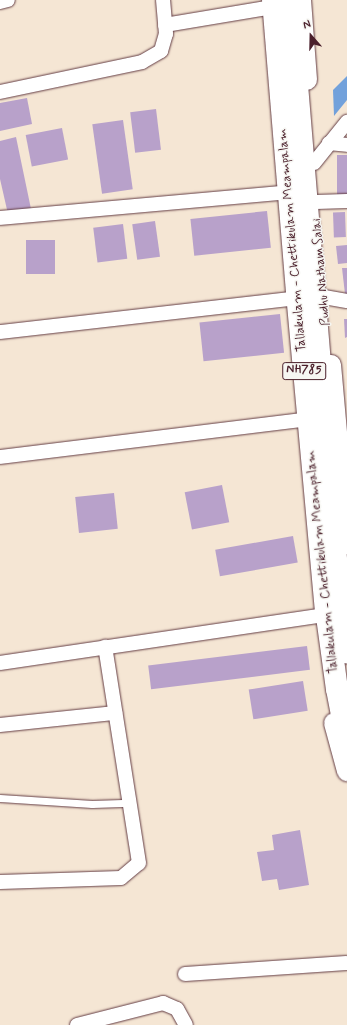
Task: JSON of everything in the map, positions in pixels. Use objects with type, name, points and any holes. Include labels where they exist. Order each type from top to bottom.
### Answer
[{"type":"highway","name":"Tallakulam - Chettikulam Meampalam","points":[[290,0],[338,583],[347,652]]},
{"type":"highway","name":"Tallakulam - Chettikulam Meampalam","points":[[269,3],[320,551],[336,689],[347,741]]},
{"type":"main road","name":"Pudhu Natham Salai","points":[[301,0],[324,297],[340,396],[347,544]]},
{"type":"main road","points":[[269,3],[288,299],[319,616],[327,687],[347,771]]},
{"type":"street","points":[[0,2],[8,0]]},
{"type":"street","points":[[0,92],[142,62],[161,51],[166,25],[163,0]]},
{"type":"street","points":[[166,25],[269,3]]},
{"type":"street","points":[[314,164],[347,122]]},
{"type":"street","points":[[329,143],[347,145]]},
{"type":"street","points":[[0,218],[280,193]]},
{"type":"street","points":[[316,202],[347,201]]},
{"type":"street","points":[[324,297],[347,301]]},
{"type":"street","points":[[0,332],[288,299]]},
{"type":"street","points":[[0,457],[300,420]]},
{"type":"street","points":[[0,663],[319,616]]},
{"type":"street","points":[[0,882],[121,878],[139,863],[105,647]]},
{"type":"street","points":[[0,725],[115,713]]},
{"type":"street","points":[[186,974],[347,963]]},
{"type":"street","points":[[77,1025],[163,1003],[177,1009],[186,1025]]},
{"type":"lane","points":[[0,798],[92,804],[130,804]]},
{"type":"water","points":[[347,76],[347,100],[334,116],[333,90]]},
{"type":"building","points":[[27,98],[32,124],[0,131],[0,103]]},
{"type":"building","points":[[156,109],[161,150],[135,153],[130,112]]},
{"type":"building","points":[[123,120],[133,189],[102,194],[92,124]]},
{"type":"building","points":[[62,128],[68,159],[32,166],[26,135]]},
{"type":"building","points":[[16,137],[31,209],[8,214],[0,179],[0,141]]},
{"type":"building","points":[[337,155],[347,155],[347,196],[337,196]]},
{"type":"building","points":[[267,211],[271,248],[194,256],[190,219]]},
{"type":"building","points":[[333,212],[345,212],[346,237],[334,237]]},
{"type":"building","points":[[155,221],[160,257],[137,260],[132,224]]},
{"type":"building","points":[[123,224],[127,259],[97,262],[93,228]]},
{"type":"building","points":[[26,240],[55,240],[55,274],[26,274]]},
{"type":"building","points":[[347,245],[347,263],[338,264],[336,246]]},
{"type":"building","points":[[342,268],[347,268],[347,294],[345,294]]},
{"type":"building","points":[[280,314],[284,353],[204,361],[199,322]]},
{"type":"building","points":[[344,319],[347,319],[347,337],[345,338]]},
{"type":"building","points":[[222,485],[229,522],[192,530],[185,492]]},
{"type":"building","points":[[114,493],[118,529],[79,533],[75,497]]},
{"type":"building","points":[[293,536],[298,563],[220,576],[215,550]]},
{"type":"building","points":[[307,646],[310,670],[151,689],[148,665]]},
{"type":"building","points":[[303,681],[308,711],[253,719],[249,690]]},
{"type":"building","points":[[300,830],[309,885],[279,890],[277,879],[262,881],[257,852],[274,850],[272,835]]}]
